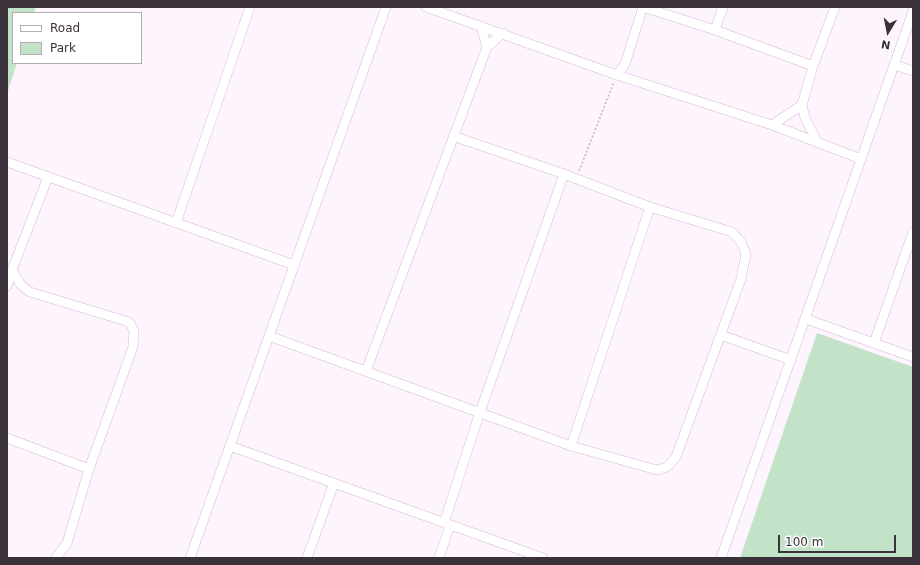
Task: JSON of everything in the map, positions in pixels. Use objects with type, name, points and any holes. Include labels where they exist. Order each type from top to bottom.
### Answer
[{"type":"street","points":[[176,223],[250,7]]},
{"type":"street","points":[[190,558],[386,7]]},
{"type":"street","points":[[426,7],[617,74],[772,125],[861,159]]},
{"type":"street","points":[[617,74],[625,64],[643,7],[715,30],[813,66]]},
{"type":"street","points":[[715,30],[723,7]]},
{"type":"street","points":[[818,143],[805,118],[802,105],[813,66],[835,7]]},
{"type":"street","points":[[721,558],[913,11]]},
{"type":"street","points":[[481,26],[487,47]]},
{"type":"street","points":[[366,371],[487,47],[503,33]]},
{"type":"street","points":[[894,65],[913,71]]},
{"type":"street","points":[[772,125],[790,115],[802,105]]},
{"type":"street","points":[[269,336],[571,446],[657,470],[667,467],[676,457],[741,278],[746,254],[740,242],[732,232],[650,207],[564,174],[453,136]]},
{"type":"street","points":[[7,162],[294,265]]},
{"type":"street","points":[[439,558],[447,524],[480,412],[564,174]]},
{"type":"street","points":[[7,286],[48,177]]},
{"type":"street","points":[[571,446],[650,207]]},
{"type":"street","points":[[874,343],[913,234]]},
{"type":"street","points":[[12,270],[21,285],[30,292],[126,321],[130,323],[134,331],[133,347],[89,469],[67,543],[56,558]]},
{"type":"street","points":[[806,319],[913,357]]},
{"type":"street","points":[[721,334],[791,360]]},
{"type":"street","points":[[7,438],[89,469]]},
{"type":"street","points":[[230,446],[543,558]]},
{"type":"street","points":[[307,558],[334,483]]},
{"type":"path","points":[[576,179],[617,74]]},
{"type":"green space","points":[[7,7],[36,7],[34,12],[12,12],[12,64],[17,64],[7,94]]},
{"type":"green space","points":[[817,333],[913,367],[913,558],[740,558]]}]
